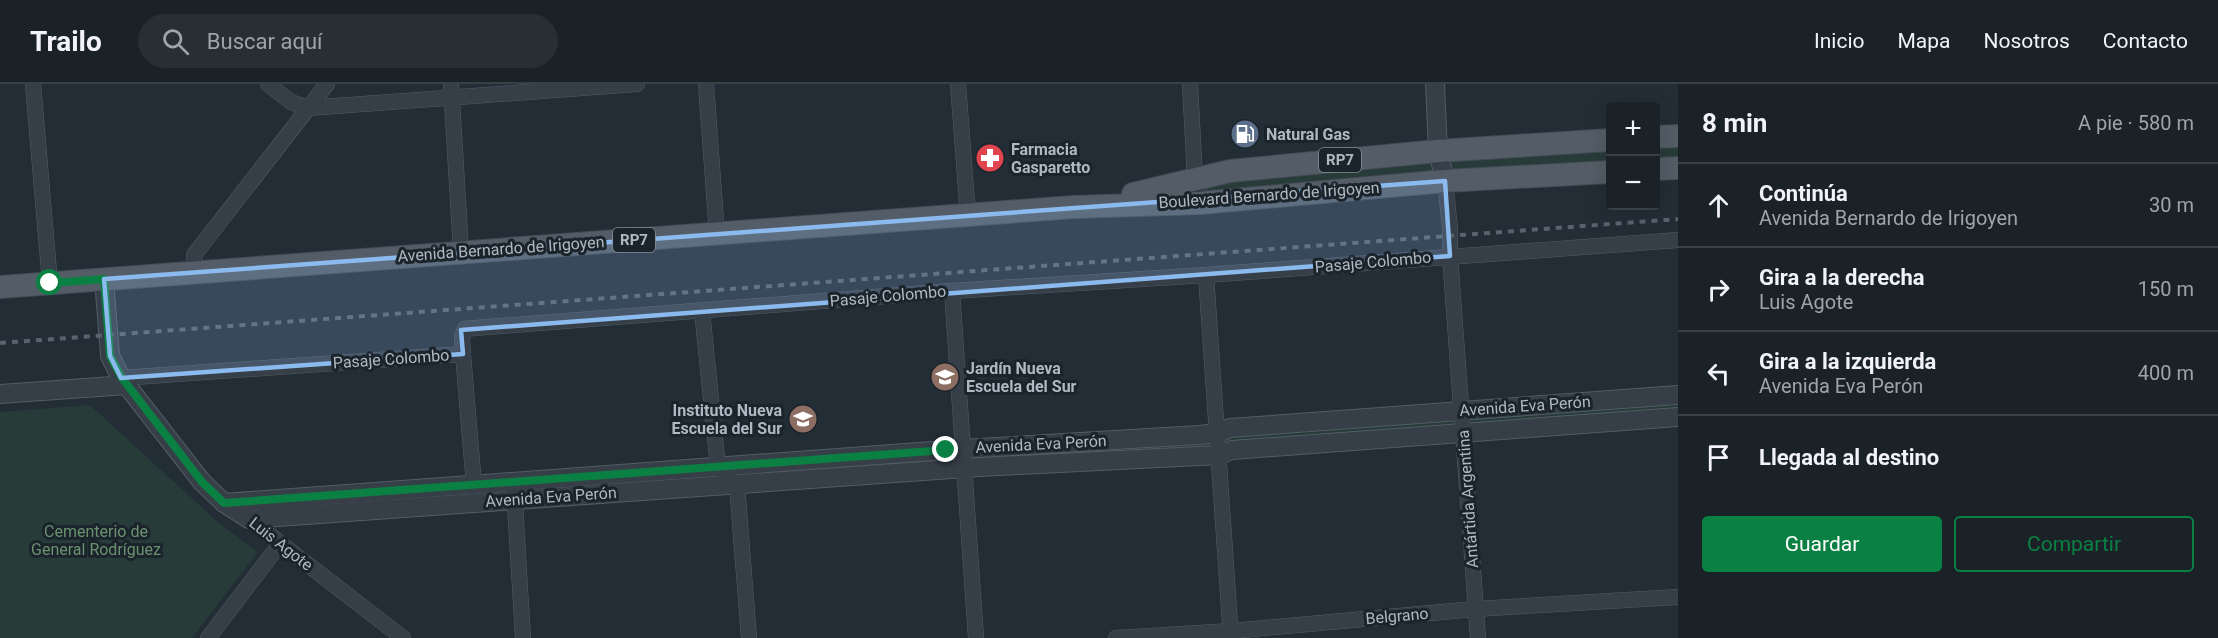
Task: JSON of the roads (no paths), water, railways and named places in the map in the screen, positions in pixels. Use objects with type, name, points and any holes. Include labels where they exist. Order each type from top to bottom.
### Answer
[{"type":"main road","points":[[1660,137],[1678,136]]},
{"type":"main road","name":"Boulevard Bernardo de Irigoyen","points":[[1073,207],[1230,171],[1438,151],[1606,140]]},
{"type":"main road","points":[[1660,170],[1678,168]]},
{"type":"main road","name":"Boulevard Bernardo de Irigoyen","points":[[1073,207],[1200,203],[1445,181],[1606,172]]},
{"type":"main road","name":"Avenida Bernardo de Irigoyen","points":[[0,287],[1073,207]]},
{"type":"street","points":[[33,84],[50,283]]},
{"type":"street","points":[[268,84],[291,102],[308,108],[451,91],[637,84]]},
{"type":"street","points":[[195,272],[194,255],[327,84]]},
{"type":"street","points":[[706,84],[717,235]]},
{"type":"street","points":[[958,84],[968,216]]},
{"type":"street","points":[[1190,84],[1195,179],[1200,203]]},
{"type":"street","points":[[1435,84],[1438,151],[1445,181]]},
{"type":"street","points":[[451,91],[461,251]]},
{"type":"street","name":"Antártida Argentina","points":[[1445,181],[1478,638]]},
{"type":"street","name":"Pasaje Colombo","points":[[124,381],[463,354],[462,337],[465,329],[952,291],[1206,275],[1678,240]]},
{"type":"street","points":[[1206,275],[1231,635]]},
{"type":"street","name":"Luis Agote","points":[[104,279],[110,356],[124,381],[202,482],[224,503],[249,519],[403,638]]},
{"type":"street","points":[[952,291],[976,638]]},
{"type":"street","points":[[702,311],[718,467],[737,485],[749,638]]},
{"type":"street","points":[[463,354],[474,485]]},
{"type":"street","points":[[0,394],[124,381]]},
{"type":"street","name":"Avenida Eva Perón","points":[[249,519],[718,467],[1218,433],[1230,428],[1678,395]]},
{"type":"street","name":"Avenida Eva Perón","points":[[224,503],[474,485],[514,491],[737,485],[964,468],[1219,456],[1232,450],[1678,417]]},
{"type":"street","points":[[514,491],[523,638]]},
{"type":"street","points":[[208,638],[280,544]]},
{"type":"street","name":"Belgrano","points":[[1116,638],[1231,635],[1475,609],[1678,597]]},
{"type":"railway","points":[[0,343],[1678,219]]},
{"type":"place","name":"Natural Gas","points":[[1245,134]]},
{"type":"place","name":"Farmacia Gasparetto","points":[[990,158]]},
{"type":"place","name":"Jardín Nueva Escuela del Sur","points":[[945,377]]},
{"type":"place","name":"Instituto Nueva Escuela del Sur","points":[[803,419]]},
{"type":"park label","name":"Cementerio de General Rodríguez","points":[[96,540]]}]
